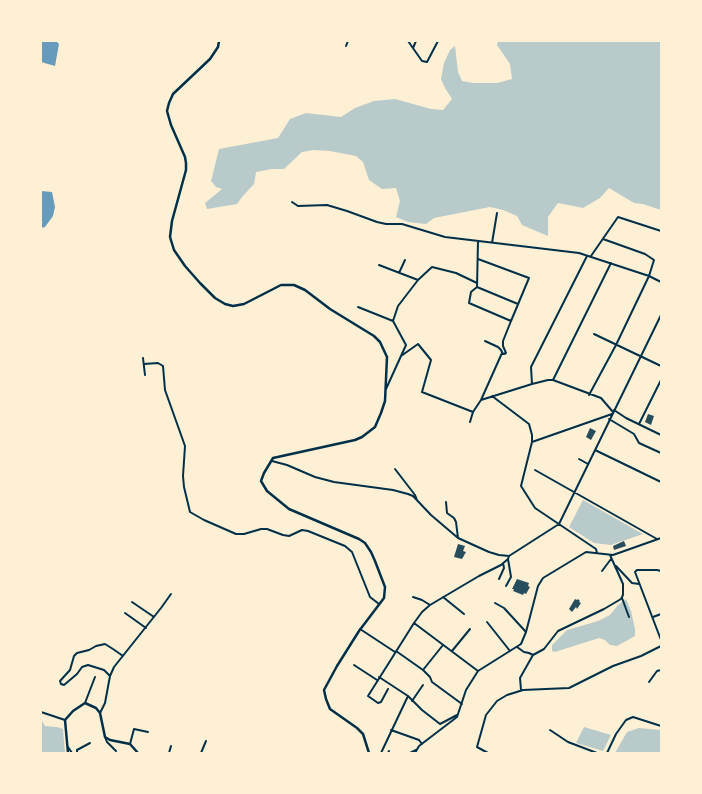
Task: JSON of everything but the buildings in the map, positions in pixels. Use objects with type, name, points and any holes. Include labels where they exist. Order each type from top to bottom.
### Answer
[{"type":"main road","points":[[219,41],[218,47],[210,59],[173,94],[168,103],[167,111],[171,125],[185,157],[186,163],[186,170],[172,221],[170,237],[174,250],[185,266],[200,283],[220,302],[229,306],[244,304],[281,285],[294,285],[305,290],[330,309],[377,338],[385,350],[387,357],[386,389],[383,407],[375,427],[362,437],[274,457],[261,481],[263,486],[274,498],[289,509],[359,539],[368,547],[384,586],[385,594],[380,605],[360,629],[324,690],[324,694],[330,709],[358,728],[363,734],[369,753]]},
{"type":"main road","points":[[68,753],[65,720],[73,711],[84,703],[96,708],[100,713],[105,737],[110,740],[130,744],[138,753]]},
{"type":"street","points":[[346,46],[348,41]]},
{"type":"street","points":[[408,41],[422,61],[427,62],[438,41]]},
{"type":"street","points":[[413,48],[416,41]]},
{"type":"street","points":[[292,202],[298,206],[327,205],[376,222],[386,224],[402,224],[436,235],[579,253],[649,276],[661,282]]},
{"type":"street","points":[[492,243],[497,213]]},
{"type":"street","points":[[591,256],[618,217],[661,231]]},
{"type":"street","points":[[590,395],[649,276],[654,260],[645,254],[603,239]]},
{"type":"street","points":[[477,288],[478,241]]},
{"type":"street","points":[[532,384],[531,367],[586,256]]},
{"type":"street","points":[[470,422],[473,412],[482,400],[502,353],[506,353],[503,346],[503,341],[529,278],[478,259]]},
{"type":"street","points":[[399,273],[405,260]]},
{"type":"street","points":[[553,380],[611,263]]},
{"type":"street","points":[[378,265],[418,280]]},
{"type":"street","points":[[386,389],[406,345],[394,321],[396,310],[418,280],[432,267],[456,273],[477,283]]},
{"type":"street","points":[[477,288],[519,304]]},
{"type":"street","points":[[477,288],[471,292],[469,303],[511,320]]},
{"type":"street","points":[[358,307],[394,321]]},
{"type":"street","points":[[388,689],[381,702],[378,703],[368,696],[414,623],[430,605],[503,563],[508,557],[559,524],[640,355],[661,315]]},
{"type":"street","points":[[594,334],[661,366]]},
{"type":"street","points":[[484,341],[498,346],[502,353]]},
{"type":"street","points":[[401,356],[418,344],[431,360],[422,392],[473,412]]},
{"type":"street","points":[[143,358],[145,375]]},
{"type":"street","points":[[144,364],[158,363],[163,366],[165,390],[185,446],[183,476],[190,512],[236,534],[244,534],[261,529],[267,529],[289,536],[302,530],[345,546],[352,552],[370,597],[380,605]]},
{"type":"street","points":[[482,400],[532,384],[553,380],[601,398],[613,412],[661,435]]},
{"type":"street","points":[[639,424],[661,380]]},
{"type":"street","points":[[492,396],[530,424],[532,442],[521,486],[535,508],[596,549],[597,553]]},
{"type":"street","points":[[532,442],[613,412]]},
{"type":"street","points":[[609,419],[634,434],[639,443],[661,453]]},
{"type":"street","points":[[594,450],[661,482]]},
{"type":"street","points":[[579,459],[588,464]]},
{"type":"street","points":[[271,461],[287,465],[315,477],[334,482],[402,492],[413,496],[458,538],[488,552],[508,557]]},
{"type":"street","points":[[395,469],[416,495],[418,501]]},
{"type":"street","points":[[534,470],[657,539]]},
{"type":"street","points":[[446,502],[447,513],[454,518],[456,522],[458,538]]},
{"type":"street","points":[[410,753],[453,721],[458,715],[466,690],[478,671],[521,644],[526,632],[538,586],[542,580],[584,553],[610,555],[618,554],[661,538]]},
{"type":"street","points":[[610,555],[623,584],[622,597],[629,617]]},
{"type":"street","points":[[506,586],[511,577],[508,557]]},
{"type":"street","points":[[602,571],[611,559]]},
{"type":"street","points":[[499,579],[504,568],[503,563]]},
{"type":"street","points":[[615,566],[632,583],[640,584]]},
{"type":"street","points":[[661,571],[637,570],[636,572],[661,640]]},
{"type":"street","points":[[100,713],[105,703],[110,676],[114,667],[146,628],[170,594]]},
{"type":"street","points":[[521,690],[520,678],[533,655],[544,649],[558,631],[604,609],[622,597]]},
{"type":"street","points":[[413,598],[422,600],[430,605]]},
{"type":"street","points":[[443,598],[464,614]]},
{"type":"street","points":[[132,602],[154,617]]},
{"type":"street","points":[[495,603],[504,608],[526,632]]},
{"type":"street","points":[[125,613],[146,628]]},
{"type":"street","points":[[653,617],[661,614]]},
{"type":"street","points":[[487,622],[510,651]]},
{"type":"street","points":[[414,623],[478,671]]},
{"type":"street","points":[[360,629],[423,670],[430,677],[432,682],[462,704]]},
{"type":"street","points":[[452,652],[470,629]]},
{"type":"street","points":[[110,676],[104,670],[88,665],[82,667],[77,674],[64,684],[61,684],[60,682],[70,670],[74,656],[77,653],[105,644],[122,656]]},
{"type":"street","points":[[423,670],[443,645]]},
{"type":"street","points":[[488,753],[477,747],[486,714],[497,701],[507,695],[521,690],[569,688],[612,666],[641,656],[661,646]]},
{"type":"street","points":[[518,647],[524,652],[533,655]]},
{"type":"street","points":[[354,665],[377,680]]},
{"type":"street","points":[[649,682],[657,671],[661,670]]},
{"type":"street","points":[[84,703],[94,676]]},
{"type":"street","points":[[379,677],[408,696],[440,724],[458,715]]},
{"type":"street","points":[[412,700],[423,685]]},
{"type":"street","points":[[381,753],[408,696]]},
{"type":"street","points":[[41,712],[65,720]]},
{"type":"street","points":[[607,753],[616,734],[626,720],[633,717],[661,726]]},
{"type":"street","points":[[130,744],[134,729],[148,732]]},
{"type":"street","points":[[391,730],[419,740],[422,744]]},
{"type":"street","points":[[550,730],[568,742],[597,753]]},
{"type":"street","points":[[105,737],[107,742],[116,752]]},
{"type":"street","points":[[201,753],[206,741]]},
{"type":"street","points":[[77,753],[77,750],[90,743]]},
{"type":"street","points":[[67,746],[72,753]]},
{"type":"street","points":[[169,753],[171,746]]},
{"type":"shaded area","points":[[498,41],[661,41],[661,210],[643,204],[634,203],[609,188],[600,198],[583,208],[558,203],[548,217],[548,236],[522,225],[517,216],[503,210],[490,207],[434,218],[426,224],[408,222],[396,217],[400,201],[396,188],[382,189],[369,180],[363,162],[356,156],[330,151],[313,150],[302,152],[284,169],[272,169],[256,172],[254,184],[237,204],[207,209],[205,203],[222,189],[216,187],[211,181],[219,149],[278,138],[290,119],[306,113],[341,117],[355,108],[374,101],[395,99],[431,109],[443,110],[452,99],[441,79],[444,63],[450,50],[455,46],[458,72],[462,81],[473,83],[497,83],[512,79],[510,64],[497,45]]},
{"type":"shaded area","points":[[583,500],[643,534],[611,545],[594,543],[569,527]]},
{"type":"shaded area","points":[[626,599],[631,611],[635,636],[617,646],[610,645],[605,640],[599,638],[555,652],[552,651],[552,645],[567,630],[598,621],[610,615],[618,605]]},
{"type":"shaded area","points":[[41,719],[45,726],[63,729],[65,753],[41,753]]},
{"type":"shaded area","points":[[584,727],[611,735],[603,751],[576,743]]},
{"type":"shaded area","points":[[639,728],[661,730],[661,753],[615,753],[627,732]]},
{"type":"water","points":[[41,41],[56,41],[59,44],[55,66],[41,62]]},
{"type":"water","points":[[41,191],[52,192],[55,207],[53,216],[45,227],[41,228]]}]
